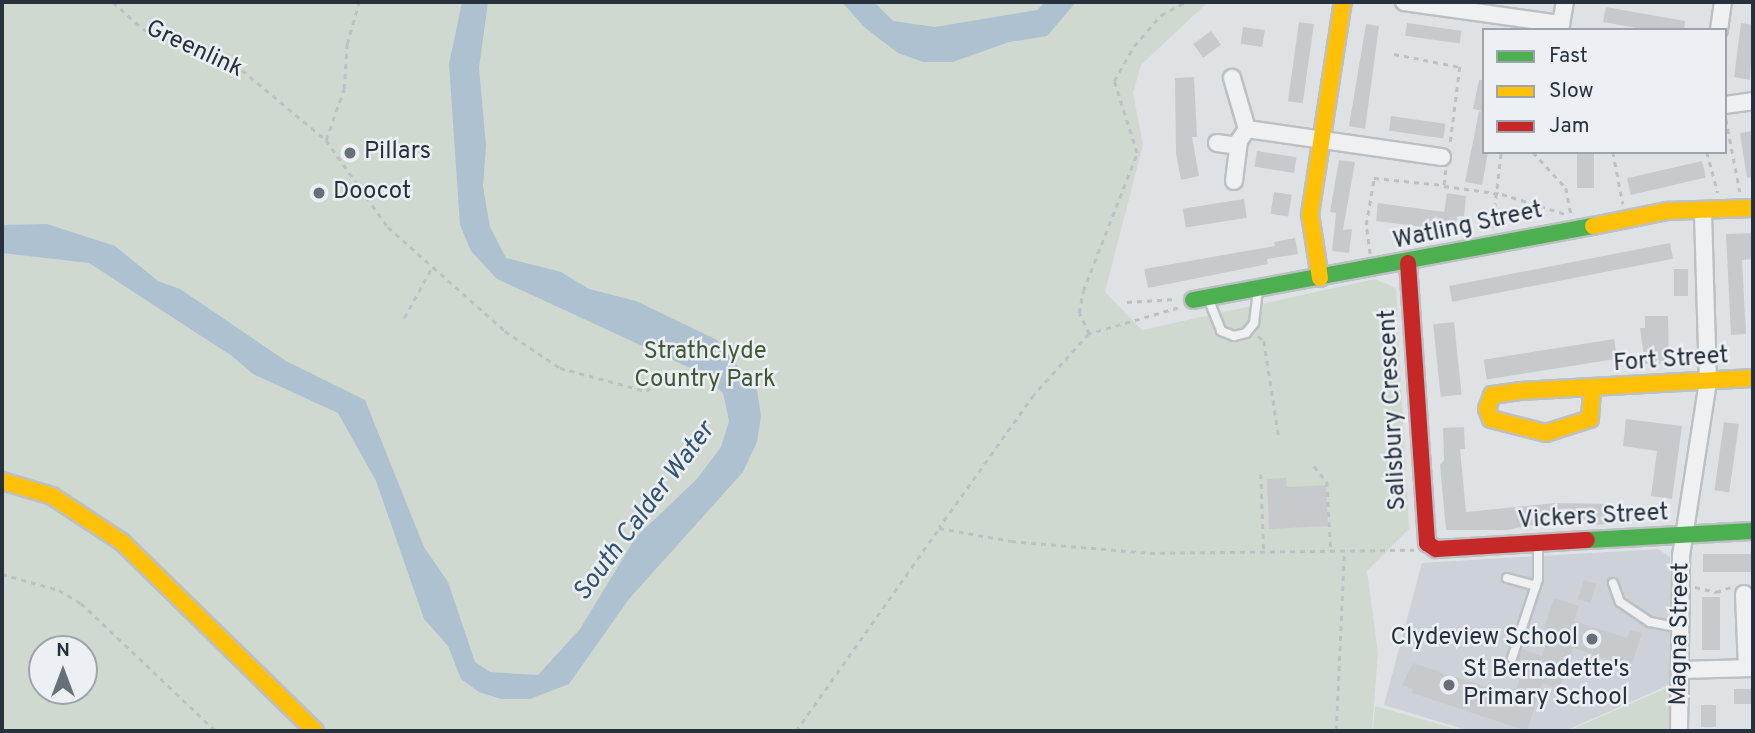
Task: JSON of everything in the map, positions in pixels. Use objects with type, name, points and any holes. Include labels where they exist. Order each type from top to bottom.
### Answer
[{"type":"street","points":[[1320,278],[1310,214],[1343,2]]},
{"type":"street","points":[[1404,2],[1452,5],[1529,26],[1561,24],[1565,2]]},
{"type":"street","points":[[1719,28],[1723,2]]},
{"type":"street","points":[[1232,78],[1247,129],[1238,146],[1234,181]]},
{"type":"street","points":[[1727,105],[1753,101]]},
{"type":"street","points":[[1247,129],[1323,138],[1442,158]]},
{"type":"street","points":[[1217,143],[1238,146]]},
{"type":"street","name":"Watling Street","points":[[1195,301],[1408,263],[1626,218],[1747,203]]},
{"type":"street","name":"Magna Street","points":[[1679,731],[1683,536],[1708,382],[1703,210]]},
{"type":"street","name":"Salisbury Crescent","points":[[1408,263],[1423,534],[1436,549]]},
{"type":"street","name":"Fort Street","points":[[1591,390],[1590,419],[1546,433],[1491,419],[1487,409],[1492,395],[1753,378]]},
{"type":"street","points":[[2,481],[52,496],[122,542],[315,731]]},
{"type":"street","name":"Vickers Street","points":[[1436,549],[1753,531]]},
{"type":"street","points":[[1681,670],[1750,668],[1744,590]]},
{"type":"lane","points":[[1195,301],[1222,331],[1234,336],[1250,328],[1258,312],[1258,289]]},
{"type":"lane","points":[[1511,658],[1536,586],[1538,544]]},
{"type":"lane","points":[[1507,578],[1536,586]]},
{"type":"lane","points":[[1614,583],[1620,602],[1650,622],[1681,629]]},
{"type":"path","name":"Greenlink","points":[[113,2],[143,29],[242,70],[326,140],[388,227],[505,331],[560,368],[646,391],[665,377]]},
{"type":"path","points":[[326,140],[344,89],[347,44],[359,2]]},
{"type":"path","points":[[1089,334],[1079,313],[1083,291],[1136,153],[1135,137],[1114,81],[1134,46],[1161,15],[1185,2]]},
{"type":"path","points":[[1394,54],[1460,67],[1444,186]]},
{"type":"path","points":[[1727,124],[1747,203]]},
{"type":"path","points":[[1495,245],[1490,218],[1502,154]]},
{"type":"path","points":[[1535,154],[1566,187],[1572,216]]},
{"type":"path","points":[[1613,154],[1626,218]]},
{"type":"path","points":[[1708,154],[1720,199]]},
{"type":"path","points":[[1370,257],[1366,225],[1374,178],[1495,193],[1572,216],[1585,215]]},
{"type":"path","points":[[404,318],[431,268]]},
{"type":"path","points":[[1127,302],[1156,297],[1195,301]]},
{"type":"path","points":[[796,731],[1034,395],[1089,334],[1195,301]]},
{"type":"path","points":[[1250,328],[1264,341],[1279,438]]},
{"type":"path","points":[[1314,467],[1327,482],[1331,552]]},
{"type":"path","points":[[1261,474],[1264,554]]},
{"type":"path","points":[[939,528],[1011,541],[1150,553],[1285,554],[1436,549]]},
{"type":"path","points":[[1336,731],[1344,552]]},
{"type":"path","points":[[2,574],[59,590],[81,603],[216,731]]},
{"type":"path","points":[[1681,584],[1716,592],[1744,590]]},
{"type":"shaded area","points":[[1658,549],[1670,557],[1671,684],[1565,731],[1470,731],[1384,705],[1422,563]]},
{"type":"green space","name":"Strathclyde Country Park","points":[[2,2],[1208,2],[1141,65],[1133,93],[1143,145],[1105,292],[1142,330],[1375,279],[1396,288],[1409,529],[1367,571],[1378,653],[1372,731],[2,731]]},
{"type":"green space","points":[[1671,686],[1673,731],[1568,731]]},
{"type":"green space","points":[[1375,706],[1463,731],[1373,731]]},
{"type":"water","name":"South Calder Water","points":[[462,2],[488,2],[479,68],[486,146],[483,186],[490,227],[506,258],[561,272],[589,289],[636,301],[717,340],[757,390],[761,416],[757,442],[743,472],[629,599],[569,684],[530,699],[501,699],[479,692],[461,679],[448,646],[424,619],[376,481],[338,413],[253,374],[232,356],[89,263],[2,253],[2,225],[47,224],[115,246],[158,281],[180,289],[286,361],[365,400],[424,547],[448,582],[475,662],[490,672],[538,675],[580,629],[636,537],[697,479],[721,447],[729,421],[723,393],[701,373],[497,279],[471,251],[460,225],[449,64]]},
{"type":"water","points":[[842,2],[874,2],[893,21],[935,27],[1037,10],[1045,2],[1076,2],[1047,36],[1009,42],[953,62],[923,62],[898,53],[864,27]]},
{"type":"building","points":[[1606,7],[1685,21],[1684,28],[1637,28],[1603,22]]},
{"type":"building","points":[[1299,22],[1314,24],[1303,103],[1288,101]]},
{"type":"building","points":[[1407,23],[1461,31],[1460,44],[1405,36]]},
{"type":"building","points":[[1741,23],[1753,25],[1750,80],[1734,77]]},
{"type":"building","points":[[1366,24],[1379,26],[1365,129],[1349,126]]},
{"type":"building","points":[[1243,27],[1265,30],[1262,47],[1241,44]]},
{"type":"building","points":[[1211,31],[1221,45],[1203,58],[1193,44]]},
{"type":"building","points":[[1194,77],[1197,137],[1192,137],[1199,176],[1181,180],[1176,154],[1175,78]]},
{"type":"building","points":[[1479,80],[1482,80],[1482,111],[1473,109]]},
{"type":"building","points":[[1479,111],[1482,112],[1482,154],[1488,154],[1482,185],[1465,182]]},
{"type":"building","points":[[1391,116],[1445,124],[1443,139],[1389,131]]},
{"type":"building","points":[[1753,131],[1753,177],[1747,178],[1740,133]]},
{"type":"building","points":[[1257,151],[1297,157],[1294,173],[1254,167]]},
{"type":"building","points":[[1577,154],[1594,154],[1594,188],[1577,188]]},
{"type":"building","points":[[1339,160],[1355,162],[1343,230],[1352,229],[1349,253],[1332,251],[1336,213],[1330,212]]},
{"type":"building","points":[[1702,161],[1706,178],[1631,195],[1627,178]]},
{"type":"building","points":[[1274,192],[1292,195],[1288,217],[1271,214]]},
{"type":"building","points":[[1447,193],[1466,196],[1464,216],[1457,216],[1455,231],[1376,221],[1378,203],[1444,212]]},
{"type":"building","points":[[1244,199],[1247,218],[1186,227],[1183,209]]},
{"type":"building","points":[[1753,233],[1753,259],[1742,260],[1746,334],[1731,335],[1726,234]]},
{"type":"building","points":[[1295,238],[1298,254],[1267,259],[1268,264],[1148,288],[1144,269],[1275,246],[1274,242]]},
{"type":"building","points":[[1670,243],[1673,259],[1452,302],[1449,286]]},
{"type":"building","points":[[1674,269],[1688,269],[1688,296],[1674,296]]},
{"type":"building","points":[[1645,316],[1668,316],[1669,363],[1645,364],[1640,328],[1645,328]]},
{"type":"building","points":[[1454,322],[1462,395],[1441,397],[1433,324]]},
{"type":"building","points":[[1614,339],[1617,359],[1487,379],[1484,360]]},
{"type":"building","points":[[1626,419],[1682,426],[1672,499],[1651,496],[1657,451],[1623,446]]},
{"type":"building","points":[[1724,422],[1739,424],[1729,492],[1714,490]]},
{"type":"building","points":[[1464,427],[1465,449],[1460,449],[1466,512],[1555,503],[1611,504],[1612,524],[1590,525],[1589,521],[1541,523],[1507,530],[1446,530],[1440,465],[1444,460],[1443,428]]},
{"type":"building","points":[[1286,478],[1287,487],[1326,485],[1328,526],[1269,529],[1267,479]]},
{"type":"building","points":[[1703,554],[1753,554],[1753,572],[1703,572]]},
{"type":"building","points":[[1584,580],[1596,584],[1590,603],[1578,599]]},
{"type":"building","points":[[1702,597],[1720,597],[1720,650],[1702,650]]},
{"type":"building","points":[[1554,598],[1579,606],[1574,621],[1627,638],[1630,630],[1642,633],[1631,667],[1573,648],[1559,689],[1542,683],[1527,731],[1412,693],[1413,689],[1402,685],[1413,663],[1514,696],[1523,668],[1515,664],[1522,649],[1542,656],[1550,630],[1544,628]]},
{"type":"building","points":[[1734,689],[1753,689],[1753,704],[1734,704]]},
{"type":"building","points":[[1701,705],[1716,705],[1716,727],[1701,727]]},
{"type":"traffic: fast","points":[[1193,300],[1593,226]]},
{"type":"traffic: fast","points":[[1587,540],[1753,531]]},
{"type":"traffic: slow","points":[[1320,278],[1310,214],[1343,2]]},
{"type":"traffic: slow","points":[[1593,226],[1667,211],[1753,208]]},
{"type":"traffic: slow","points":[[1592,390],[1590,419],[1546,433],[1491,419],[1487,409],[1492,395],[1520,391],[1753,378]]},
{"type":"traffic: slow","points":[[2,481],[52,496],[122,542],[315,731]]},
{"type":"traffic: jam","points":[[1408,263],[1427,543],[1436,549],[1587,540]]},
{"type":"place","name":"Pillars","points":[[350,153]]},
{"type":"place","name":"Doocot","points":[[319,193]]},
{"type":"place","name":"Clydeview School","points":[[1592,639]]},
{"type":"place","name":"St Bernadette's Primary School","points":[[1449,685]]}]
